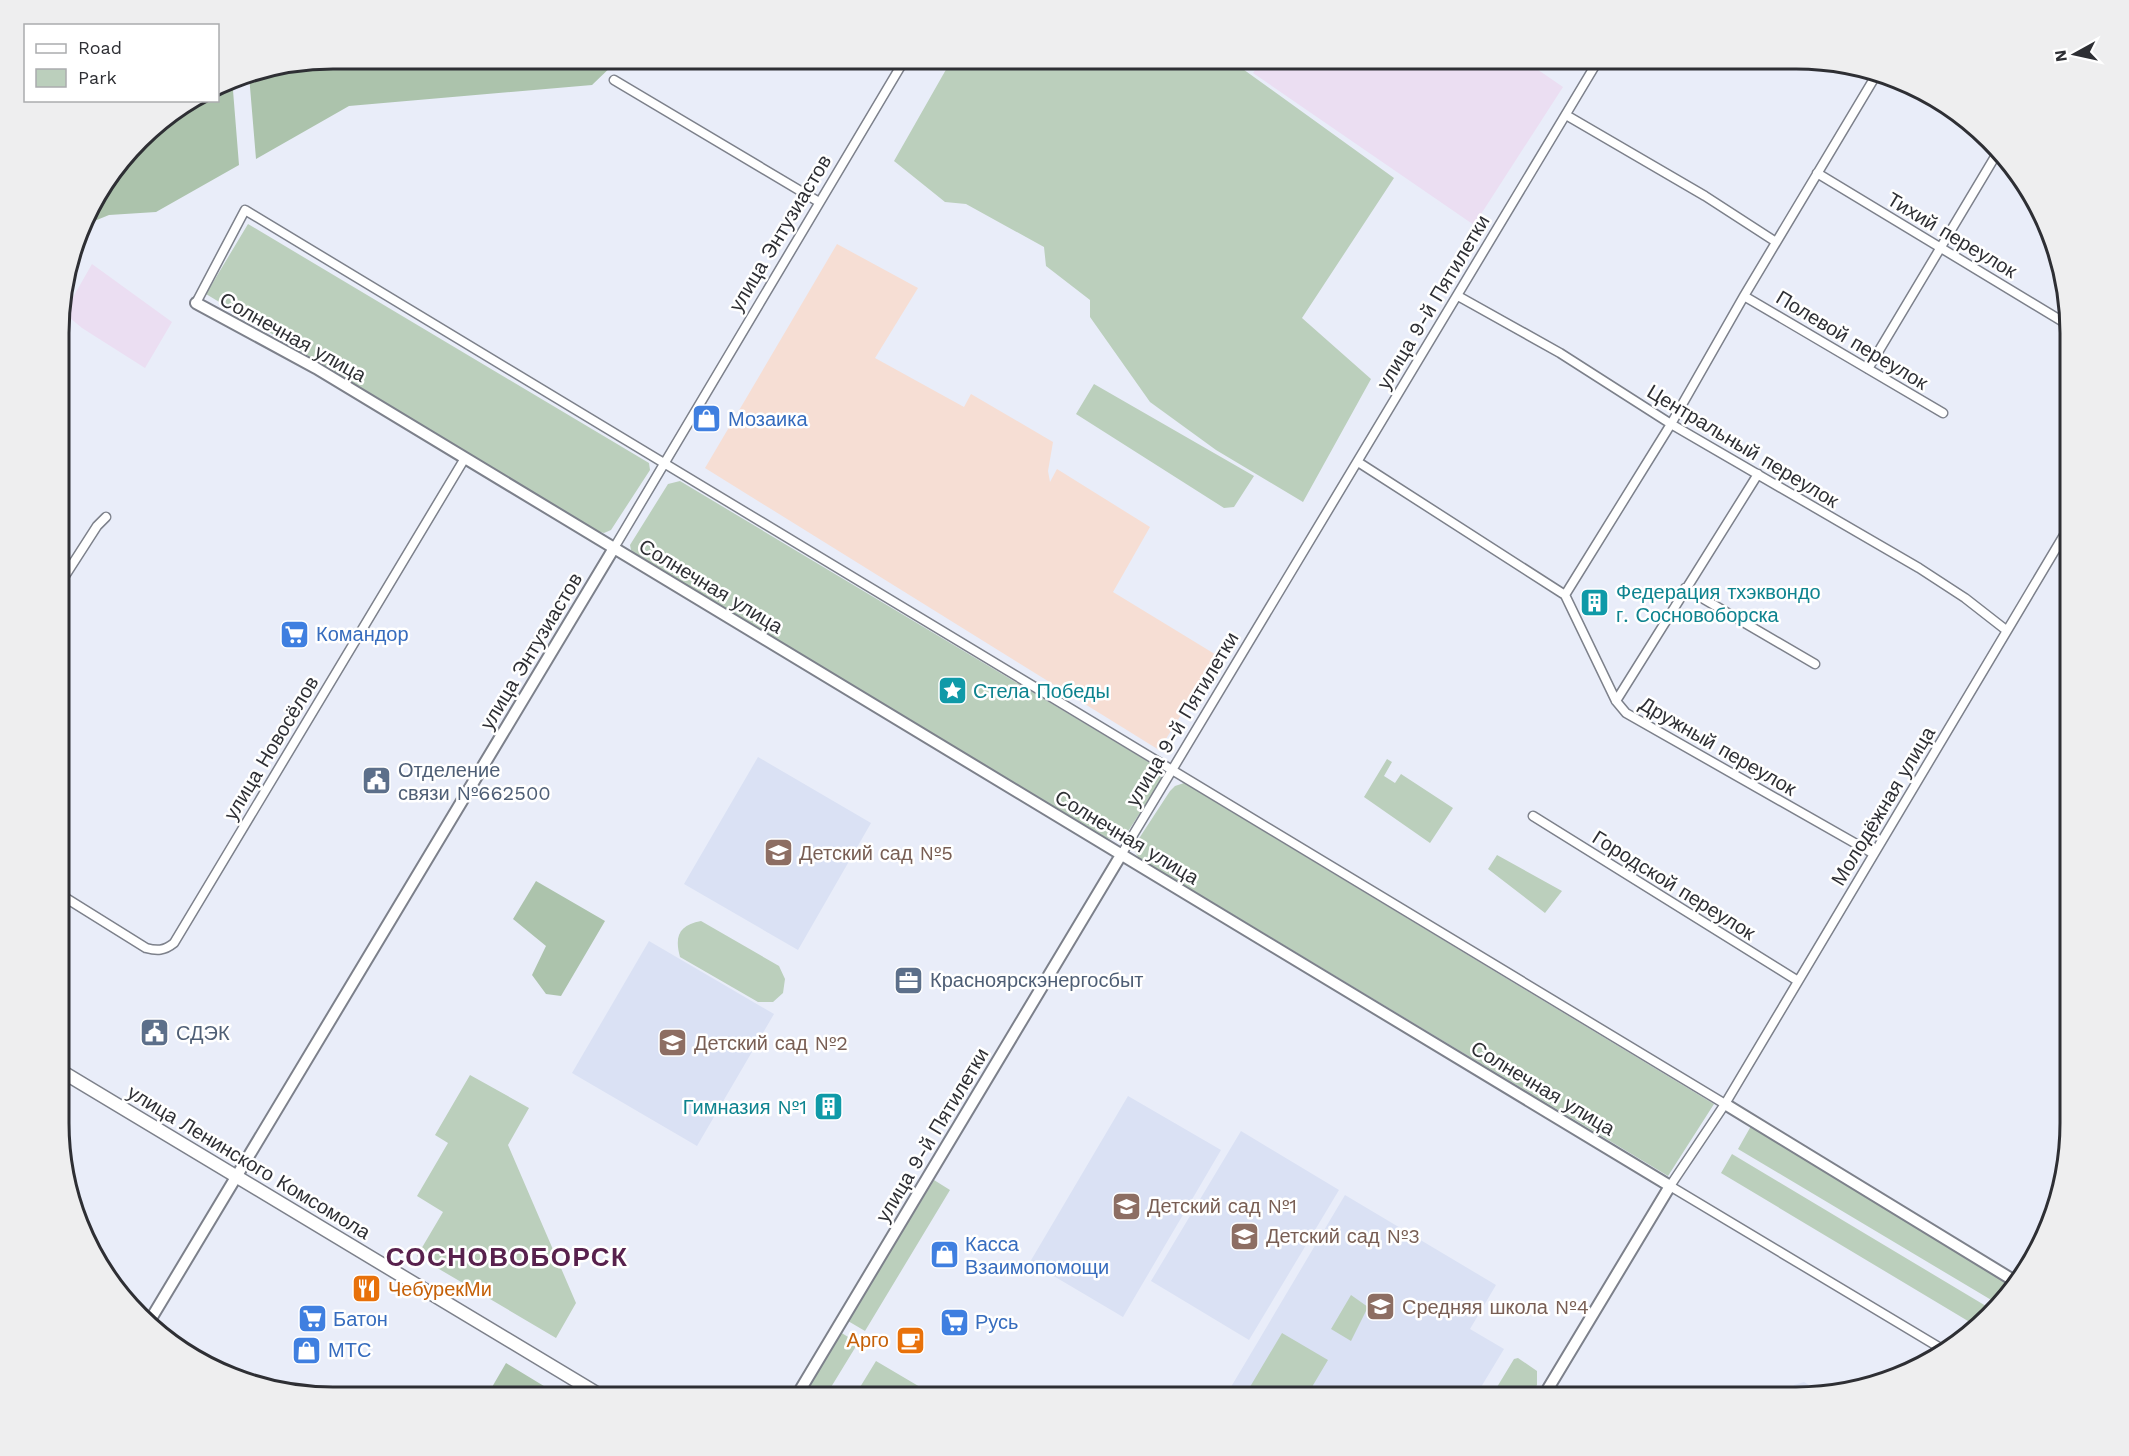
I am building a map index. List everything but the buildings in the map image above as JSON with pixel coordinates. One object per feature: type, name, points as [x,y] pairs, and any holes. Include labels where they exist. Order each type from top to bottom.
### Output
[{"type":"main road","name":"улица Ленинского Комсомола","points":[[69,1076],[586,1387]]},
{"type":"street","name":"улица Энтузиастов","points":[[153,1316],[899,69]]},
{"type":"street","name":"улица 9-й Пятилетки","points":[[802,1387],[1593,69]]},
{"type":"street","points":[[614,80],[819,202]]},
{"type":"street","points":[[1358,462],[1565,595],[1671,424],[1744,296],[1873,80]]},
{"type":"street","points":[[1566,115],[1705,196],[1776,242]]},
{"type":"street","points":[[1868,369],[1994,158]]},
{"type":"street","name":"Тихий переулок","points":[[1817,173],[2059,319]]},
{"type":"street","name":"Солнечная улица","points":[[1725,1104],[245,210],[196,303],[316,368],[1937,1346]]},
{"type":"street","name":"Центральный переулок","points":[[1458,296],[1560,353],[1671,424],[1919,568],[1965,598],[2006,630]]},
{"type":"street","name":"Полевой переулок","points":[[1744,296],[1943,413]]},
{"type":"street","name":"улица Новосёлов","points":[[69,900],[146,948],[156,951],[174,944],[465,458]]},
{"type":"street","points":[[1616,701],[1758,474]]},
{"type":"street","points":[[69,569],[97,525],[106,517]]},
{"type":"street","name":"Молодёжная улица","points":[[1670,1186],[1725,1104],[2060,541]]},
{"type":"street","points":[[1685,588],[1815,664]]},
{"type":"street","name":"Дружный переулок","points":[[1565,595],[1616,701],[1626,713],[1874,854]]},
{"type":"street","name":"Городской переулок","points":[[1533,816],[1798,981]]},
{"type":"street","points":[[1725,1104],[2011,1278]]},
{"type":"street","points":[[1549,1387],[1670,1186]]},
{"type":"shaded area","points":[[1256,69],[1537,69],[1563,87],[1474,225],[1253,73]]},
{"type":"shaded area","points":[[837,244],[918,288],[875,358],[964,407],[971,394],[1053,442],[1048,471],[1050,482],[1057,469],[1150,527],[1113,592],[1218,656],[1159,750],[705,468]]},
{"type":"shaded area","points":[[92,264],[172,322],[145,368],[70,318],[71,301]]},
{"type":"shaded area","name":"Детский сад №5","points":[[758,757],[871,823],[798,950],[684,884]]},
{"type":"shaded area","name":"Детский сад №2","points":[[649,941],[774,1014],[697,1146],[572,1073]]},
{"type":"shaded area","name":"Детский сад №1","points":[[1128,1096],[1221,1150],[1123,1317],[1030,1262]]},
{"type":"shaded area","name":"Детский сад №3","points":[[1241,1131],[1339,1190],[1249,1340],[1151,1281]]},
{"type":"shaded area","name":"Средняя школа №4","points":[[1345,1195],[1496,1285],[1470,1329],[1504,1349],[1481,1387],[1231,1387]]},
{"type":"shaded area","points":[[1804,1382],[1811,1386],[1793,1387]]},
{"type":"green space","points":[[333,69],[609,69],[592,85],[349,106],[256,159],[250,82],[264,78],[298,71]]},
{"type":"green space","points":[[946,69],[1243,69],[1394,178],[1302,318],[1371,379],[1303,502],[1216,450],[1150,402],[1090,317],[1090,300],[1046,266],[1044,247],[966,204],[945,202],[894,161]]},
{"type":"green space","points":[[233,89],[239,165],[156,212],[109,215],[94,221],[113,186],[146,146],[186,113],[205,102],[219,102],[219,95]]},
{"type":"green space","points":[[248,224],[649,463],[650,470],[611,530],[604,533],[597,531],[206,294]]},
{"type":"green space","points":[[1094,384],[1254,476],[1234,507],[1224,508],[1076,414]]},
{"type":"green space","points":[[680,481],[1159,768],[1162,779],[1125,836],[1116,840],[1107,838],[635,556],[630,545],[668,484]]},
{"type":"green space","points":[[1387,759],[1392,762],[1384,776],[1395,783],[1401,774],[1453,808],[1430,843],[1364,797]]},
{"type":"green space","points":[[1184,783],[1714,1104],[1668,1176],[1139,858],[1135,852],[1136,843],[1170,791],[1175,786]]},
{"type":"green space","points":[[1497,855],[1562,891],[1545,913],[1488,869]]},
{"type":"green space","points":[[536,881],[605,921],[561,996],[546,994],[532,975],[546,946],[513,919]]},
{"type":"green space","points":[[701,921],[779,966],[785,979],[783,993],[773,1002],[758,1002],[680,957],[678,937],[680,932],[688,925]]},
{"type":"green space","points":[[470,1075],[529,1108],[508,1145],[576,1303],[556,1338],[417,1256],[443,1212],[417,1196],[448,1143],[435,1135]]},
{"type":"green space","points":[[1751,1126],[2008,1282],[1992,1300],[1738,1149]]},
{"type":"green space","points":[[1732,1154],[1986,1306],[1970,1322],[1721,1173]]},
{"type":"green space","points":[[934,1180],[950,1190],[865,1331],[848,1321]]},
{"type":"green space","points":[[1351,1295],[1368,1307],[1351,1341],[1331,1329]]},
{"type":"green space","points":[[840,1332],[858,1343],[831,1387],[807,1387]]},
{"type":"green space","points":[[1282,1333],[1328,1360],[1312,1387],[1250,1387]]},
{"type":"green space","points":[[1518,1358],[1537,1371],[1536,1387],[1497,1387],[1514,1359]]},
{"type":"green space","points":[[876,1361],[920,1387],[860,1387]]},
{"type":"green space","points":[[506,1363],[546,1387],[492,1387]]},
{"type":"place","name":"Мозаика","points":[[707,419]]},
{"type":"place","name":"Федерация тхэквондо г. Сосновоборска","points":[[1595,603]]},
{"type":"place","name":"Командор","points":[[295,634]]},
{"type":"place","name":"Стела Победы","points":[[952,691]]},
{"type":"place","name":"Отделение связи №662500","points":[[377,781]]},
{"type":"place","name":"Детский сад №5","points":[[778,853]]},
{"type":"place","name":"Красноярскэнергосбыт","points":[[909,980]]},
{"type":"place","name":"СДЭК","points":[[155,1033]]},
{"type":"place","name":"Детский сад №2","points":[[673,1043]]},
{"type":"place","name":"Гимназия №1","points":[[828,1107]]},
{"type":"place","name":"Детский сад №1","points":[[1126,1206]]},
{"type":"place","name":"Детский сад №3","points":[[1245,1236]]},
{"type":"place","name":"Касса Взаимопомощи","points":[[944,1255]]},
{"type":"place","name":"ЧебурекМи","points":[[367,1289]]},
{"type":"place","name":"Средняя школа №4","points":[[1381,1307]]},
{"type":"place","name":"Батон","points":[[312,1319]]},
{"type":"place","name":"Русь","points":[[954,1322]]},
{"type":"place","name":"Арго","points":[[910,1340]]},
{"type":"place","name":"МТС","points":[[307,1350]]},
{"type":"district","name":"СОСНОВОБОРСК","points":[[507,1257]]}]
